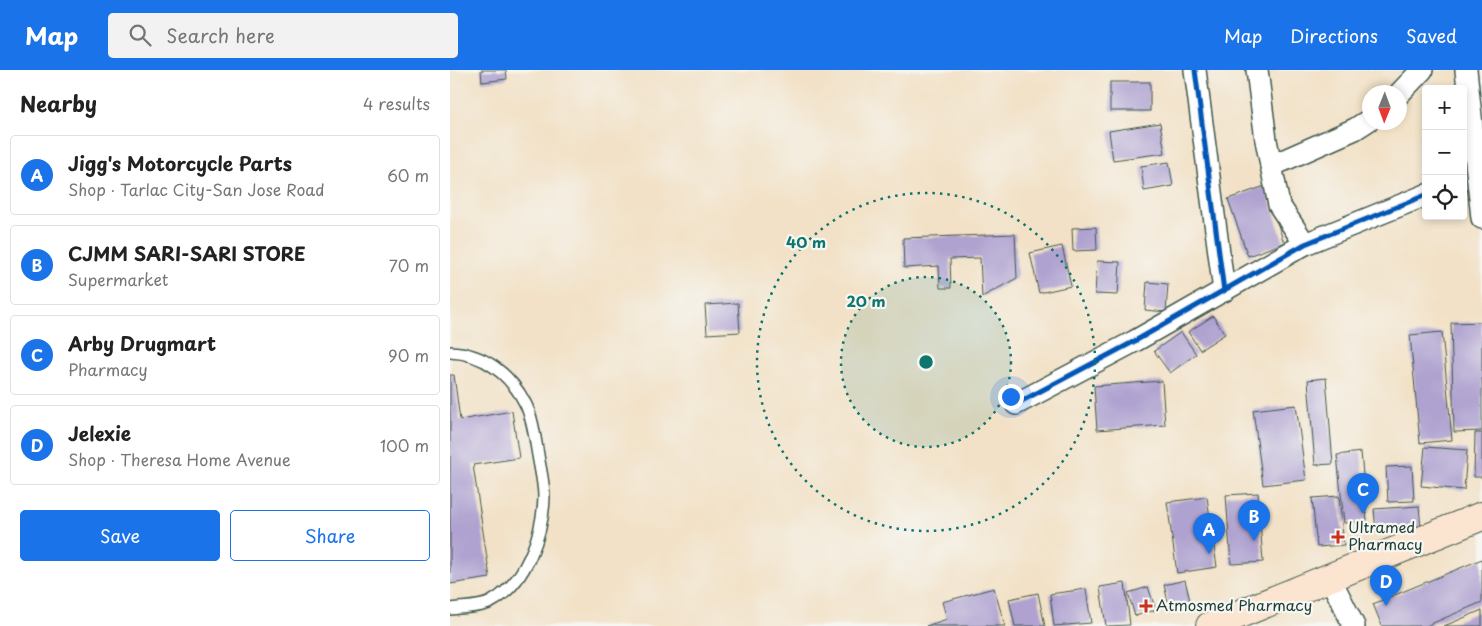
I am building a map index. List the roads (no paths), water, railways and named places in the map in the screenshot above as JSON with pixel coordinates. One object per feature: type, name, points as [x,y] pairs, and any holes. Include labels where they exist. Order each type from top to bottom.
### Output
[{"type":"main road","points":[[1210,626],[1482,516]]},
{"type":"street","points":[[1195,70],[1224,291]]},
{"type":"street","points":[[1257,70],[1271,166],[1279,205],[1305,244]]},
{"type":"street","points":[[1407,86],[1422,70]]},
{"type":"street","points":[[1466,70],[1478,138],[1470,177],[1482,218]]},
{"type":"street","points":[[1271,166],[1362,125]]},
{"type":"street","points":[[1016,404],[1224,291],[1305,244],[1422,197]]},
{"type":"street","points":[[1330,578],[1354,626]]},
{"type":"lane","points":[[450,352],[474,356],[493,364],[526,404],[534,434],[544,494],[540,526],[526,566],[515,583],[490,603],[450,609]]},
{"type":"place","name":"Arby Drugmart","points":[[1363,514]]},
{"type":"place","name":"Ultramed Pharmacy","points":[[1338,537]]},
{"type":"place","name":"CJMM SARI-SARI STORE","points":[[1254,541]]},
{"type":"place","name":"Jigg's Motorcycle Parts","points":[[1209,554]]},
{"type":"place","name":"Atmosmed Pharmacy","points":[[1146,606]]},
{"type":"place","name":"Jelexie","points":[[1386,606]]}]
